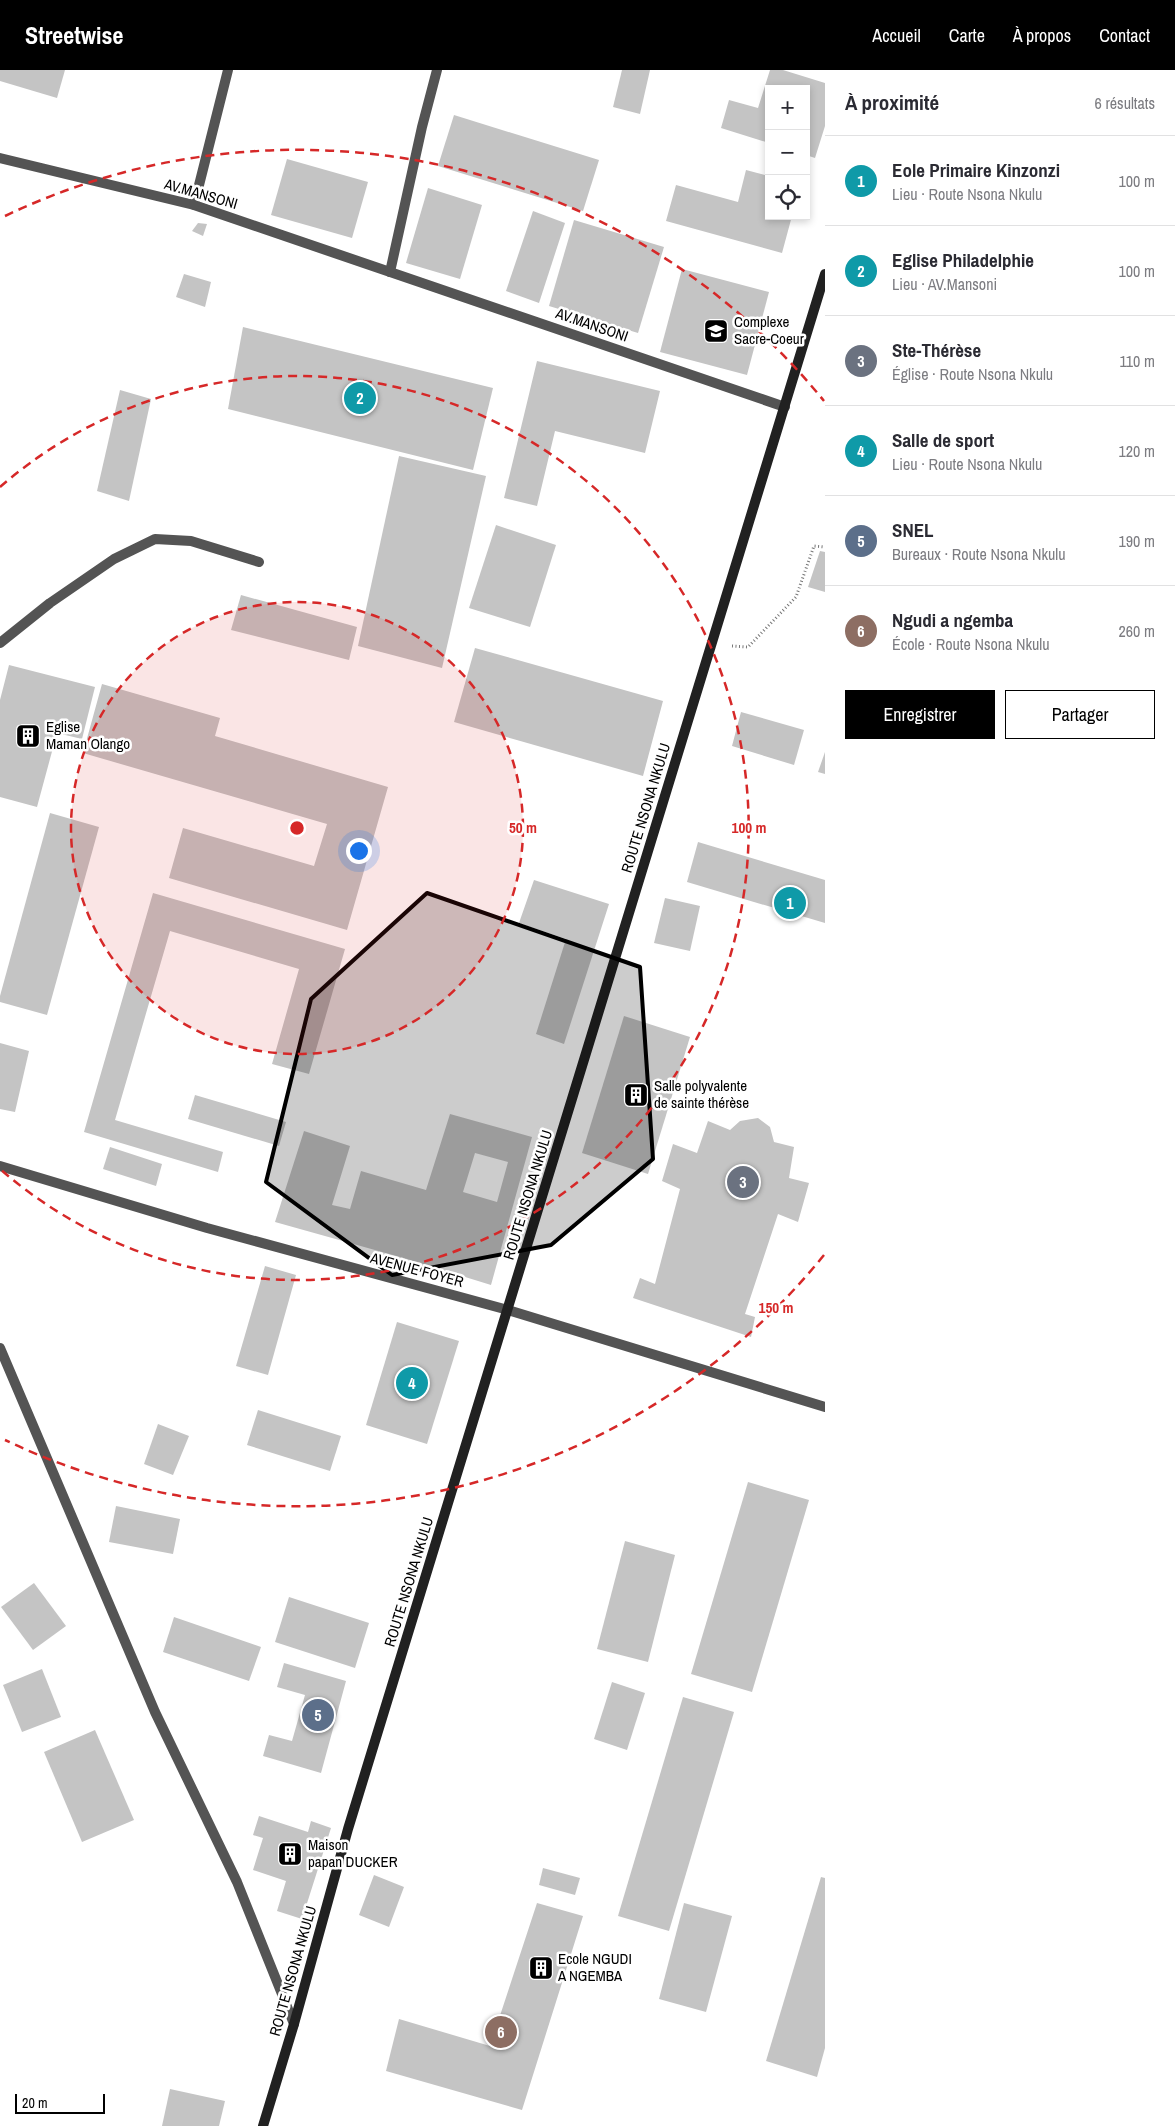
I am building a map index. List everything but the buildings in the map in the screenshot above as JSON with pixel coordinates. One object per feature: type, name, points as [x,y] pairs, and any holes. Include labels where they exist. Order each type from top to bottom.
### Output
[{"type":"street","points":[[194,205],[228,70]]},
{"type":"street","points":[[390,272],[422,127],[437,70]]},
{"type":"street","name":"AV.MANSONI","points":[[0,158],[194,205],[785,407]]},
{"type":"street","name":"ROUTE NSONA NKULU","points":[[263,2126],[294,2024],[348,1829],[825,274]]},
{"type":"street","points":[[0,643],[50,604],[114,559],[155,539],[191,541],[259,562]]},
{"type":"street","name":"AVENUE FOYER","points":[[0,1166],[207,1228],[508,1310],[825,1407]]},
{"type":"street","points":[[0,1348],[155,1712],[237,1882],[294,2024]]},
{"type":"path","points":[[712,646],[748,647],[796,597],[814,546],[825,547]]},
{"type":"highlighted area","points":[[427,893],[640,967],[653,1159],[551,1245],[392,1275],[266,1182],[311,999]]},
{"type":"place","name":"Complexe Sacre-Coeur","points":[[716,331]]},
{"type":"place","name":"Eglise Philadelphie","points":[[360,398]]},
{"type":"place","name":"Eglise Maman Olango","points":[[28,736]]},
{"type":"place","name":"Eole Primaire Kinzonzi","points":[[790,903]]},
{"type":"place","name":"Salle polyvalente de sainte thérèse","points":[[636,1095]]},
{"type":"place","name":"Ste-Thérèse","points":[[743,1182]]},
{"type":"place","name":"Salle de sport","points":[[412,1383]]},
{"type":"place","name":"SNEL","points":[[318,1715]]},
{"type":"place","name":"Maison papan DUCKER","points":[[290,1854]]},
{"type":"place","name":"Ecole NGUDI A NGEMBA","points":[[541,1968]]},
{"type":"place","name":"Ngudi a ngemba","points":[[501,2032]]}]
